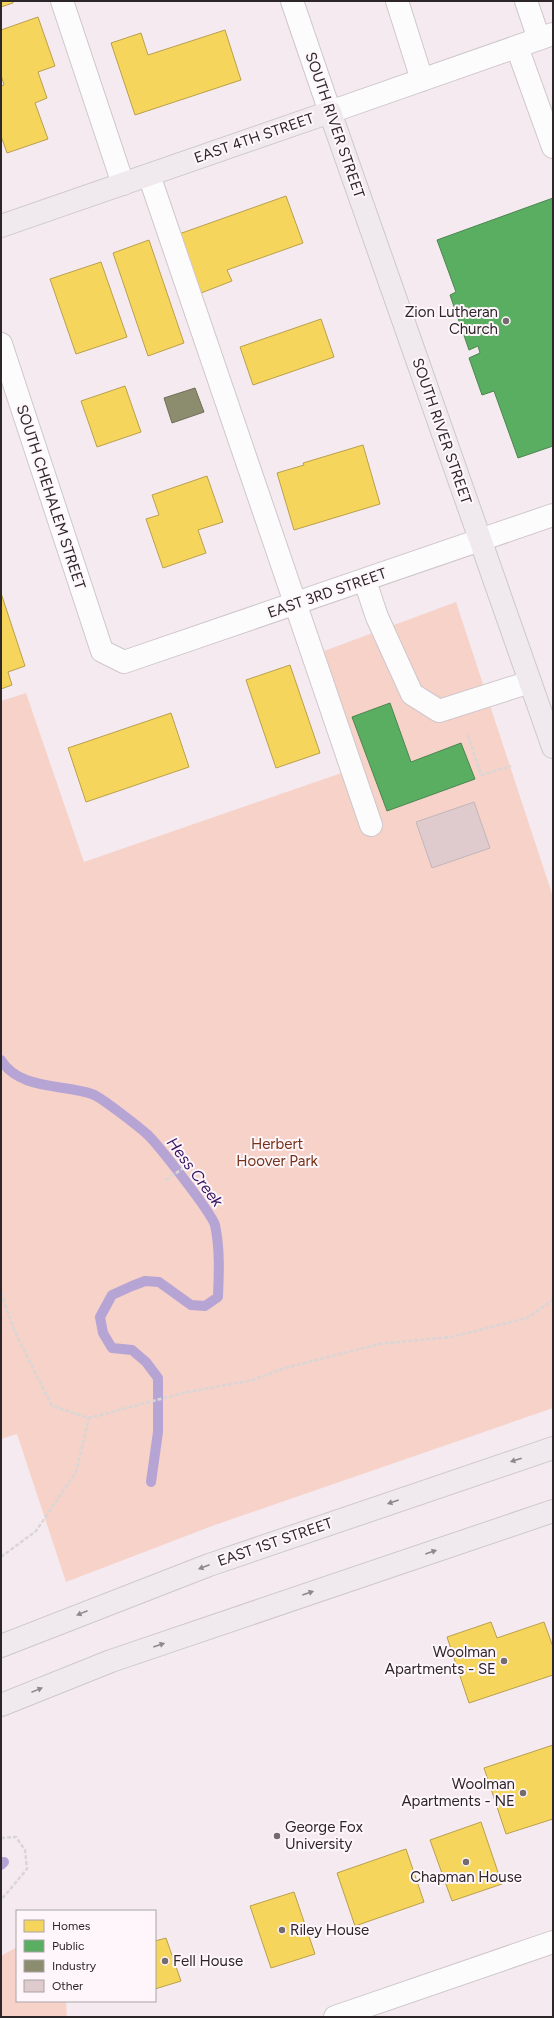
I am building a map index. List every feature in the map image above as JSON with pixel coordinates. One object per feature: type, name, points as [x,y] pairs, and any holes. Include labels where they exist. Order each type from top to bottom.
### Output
[{"type":"main road","name":"EAST 4TH STREET","points":[[1,226],[330,112]]},
{"type":"main road","name":"SOUTH RIVER STREET","points":[[330,112],[553,747]]},
{"type":"main road","name":"EAST 1ST STREET","points":[[1,1646],[209,1565],[553,1448]]},
{"type":"main road","points":[[1,1705],[111,1661],[553,1511]]},
{"type":"street","points":[[62,1],[123,184]]},
{"type":"street","name":"SOUTH RIVER STREET","points":[[292,1],[330,112]]},
{"type":"street","points":[[397,1],[422,80]]},
{"type":"street","points":[[526,1],[546,37]]},
{"type":"street","name":"EAST 4TH STREET","points":[[330,112],[546,37]]},
{"type":"street","points":[[517,47],[553,147]]},
{"type":"street","points":[[149,175],[294,604],[371,826]]},
{"type":"street","name":"SOUTH CHEHALEM STREET","points":[[1,344],[102,651]]},
{"type":"street","name":"EAST 3RD STREET","points":[[102,651],[124,662],[553,515]]},
{"type":"street","points":[[365,580],[377,617],[412,694],[439,711],[530,682]]},
{"type":"street","points":[[335,2017],[553,1942]]},
{"type":"path","points":[[468,734],[481,775],[511,766]]},
{"type":"path","points":[[166,1180],[192,1162]]},
{"type":"path","points":[[1,1293],[15,1332],[52,1406],[89,1418],[183,1393],[253,1380],[285,1368],[379,1344],[451,1337],[526,1318],[553,1300]]},
{"type":"path","points":[[1,1557],[36,1531],[76,1472],[89,1418]]},
{"type":"path","points":[[1,1838],[16,1837],[25,1850],[27,1869],[1,1900]]},
{"type":"green space","name":"Herbert Hoover Park","points":[[456,602],[553,897],[553,1408],[212,1526],[66,1582],[17,1434],[1,1439],[1,701],[26,693],[84,862],[356,768],[316,654]]},
{"type":"green space","points":[[16,1948],[16,2002],[66,2002],[67,2017],[1,2017],[1,1956]]},
{"type":"building: Homes","points":[[1,1],[13,1],[13,3],[1,7]]},
{"type":"building: Homes","points":[[38,17],[55,66],[38,72],[47,98],[35,103],[48,139],[7,153],[1,136],[1,86],[4,85],[1,75],[1,30]]},
{"type":"building: Homes","points":[[225,30],[241,80],[135,115],[111,43],[141,33],[148,55]]},
{"type":"building: Homes","points":[[286,196],[303,243],[227,270],[232,281],[201,293],[179,234]]},
{"type":"building: Homes","points":[[149,240],[184,343],[148,356],[113,253]]},
{"type":"building: Homes","points":[[101,262],[127,337],[76,354],[50,279]]},
{"type":"building: Homes","points":[[321,319],[334,357],[253,385],[240,347]]},
{"type":"building: Homes","points":[[125,386],[141,432],[97,447],[81,401]]},
{"type":"building: Homes","points":[[363,445],[380,504],[294,530],[277,473],[304,465],[303,463]]},
{"type":"building: Homes","points":[[207,476],[223,522],[198,530],[206,553],[163,568],[146,519],[159,515],[152,495]]},
{"type":"building: Homes","points":[[1,593],[25,666],[8,672],[12,685],[1,689]]},
{"type":"building: Homes","points":[[290,665],[320,753],[276,768],[246,680]]},
{"type":"building: Homes","points":[[171,713],[189,767],[86,802],[68,748]]},
{"type":"building: Homes","name":"Woolman Apartments - SE","points":[[491,1622],[497,1638],[544,1622],[553,1647],[553,1675],[469,1703],[447,1637]]},
{"type":"building: Homes","name":"Woolman Apartments - NE","points":[[553,1745],[553,1819],[506,1834],[484,1768]]},
{"type":"building: Homes","name":"Chapman House","points":[[481,1822],[502,1884],[452,1901],[430,1840]]},
{"type":"building: Homes","points":[[406,1849],[424,1902],[355,1926],[337,1873]]},
{"type":"building: Homes","name":"Riley House","points":[[294,1892],[315,1954],[271,1968],[250,1906]]},
{"type":"building: Homes","name":"Fell House","points":[[166,1938],[181,1981],[156,1989],[156,1941]]},
{"type":"building: Public","name":"Zion Lutheran Church","points":[[553,198],[553,446],[518,458],[494,391],[482,395],[469,358],[480,353],[478,346],[469,350],[450,295],[456,292],[437,240]]},
{"type":"building: Public","points":[[390,703],[411,762],[461,743],[475,779],[387,811],[352,717]]},
{"type":"building: Industry","points":[[195,388],[204,412],[172,423],[164,398]]},
{"type":"building: Other","points":[[474,802],[490,848],[432,868],[416,822]]},
{"type":"waterway","name":"Hess Creek","points":[[1,1060],[9,1070],[19,1077],[42,1084],[92,1094],[129,1119],[148,1135],[163,1152],[195,1194],[215,1225],[219,1270],[218,1297],[205,1306],[191,1305],[159,1282],[145,1281],[112,1295],[100,1317],[103,1333],[112,1348],[132,1350],[146,1362],[158,1378],[158,1432],[151,1482]]},
{"type":"waterway","name":"Hess Creek","points":[[1,1865],[4,1862]]},
{"type":"place","name":"Zion Lutheran Church","points":[[506,321]]},
{"type":"place","name":"Woolman Apartments - SE","points":[[504,1661]]},
{"type":"place","name":"Woolman Apartments - NE","points":[[523,1793]]},
{"type":"place","name":"George Fox University","points":[[277,1836]]},
{"type":"place","name":"Chapman House","points":[[466,1862]]},
{"type":"place","name":"Riley House","points":[[282,1930]]},
{"type":"place","name":"Fell House","points":[[165,1961]]}]
